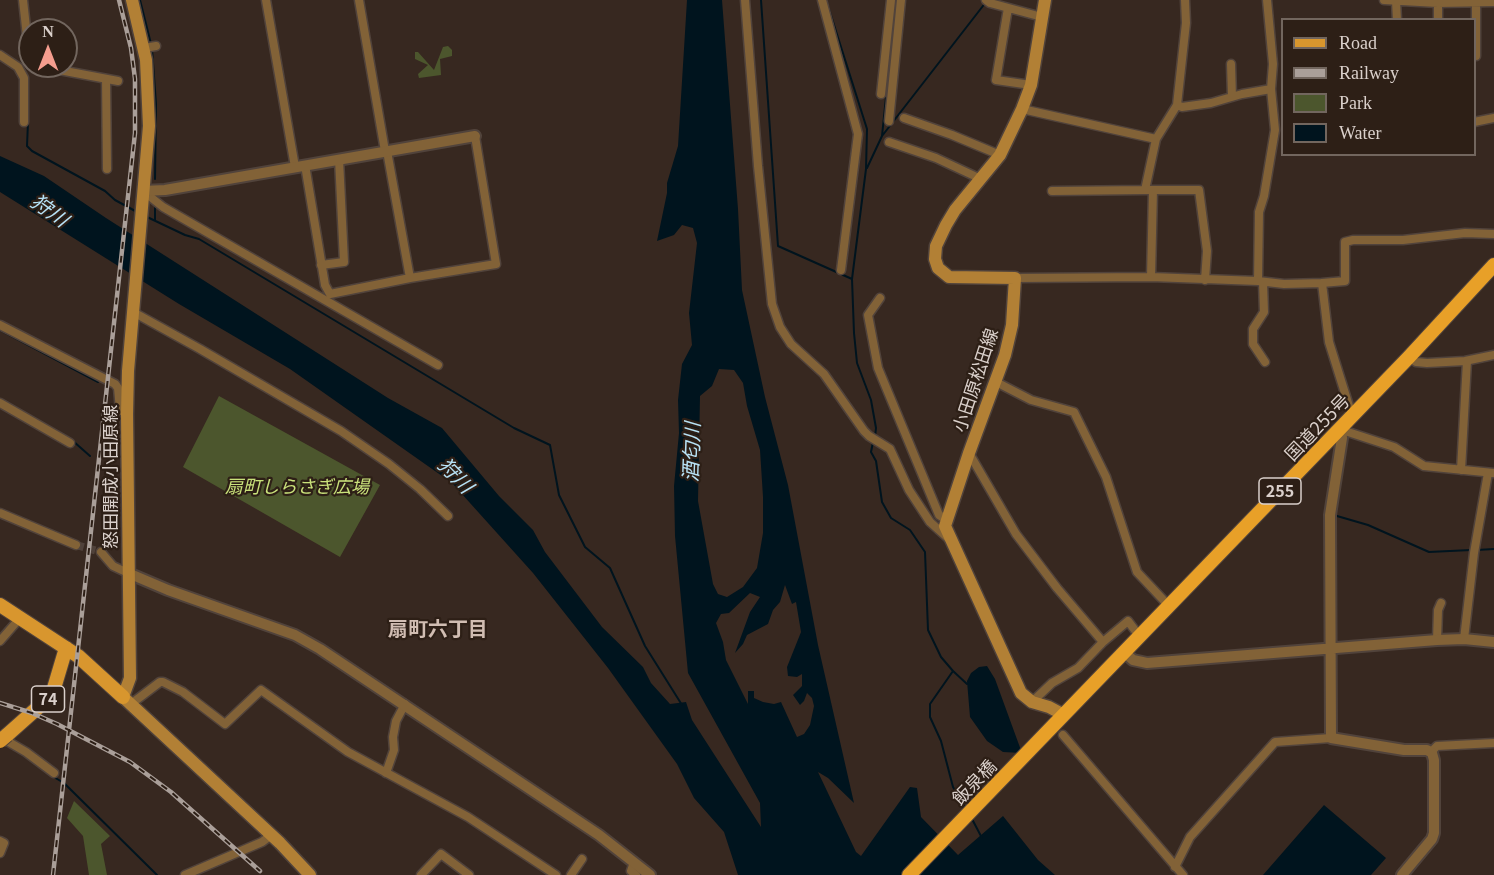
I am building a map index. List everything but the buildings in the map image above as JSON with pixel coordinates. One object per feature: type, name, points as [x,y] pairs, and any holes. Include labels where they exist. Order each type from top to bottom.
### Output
[{"type":"highway","name":"国道255号","points":[[1064,715],[1409,357],[1494,265]]},
{"type":"highway","name":"飯泉橋","points":[[909,875],[1064,715]]},
{"type":"main road","name":"怒田開成小田原線","points":[[127,701],[130,678],[127,414],[149,117],[150,47],[132,0]]},
{"type":"main road","points":[[1015,278],[949,277],[938,268],[935,259],[936,246],[955,210],[1000,155],[1022,109],[1031,84],[1045,0]]},
{"type":"main road","name":"小田原松田線","points":[[947,520],[996,382],[1012,325],[1015,278]]},
{"type":"main road","points":[[947,520],[945,526],[1021,693],[1032,702],[1064,715]]},
{"type":"main road","points":[[0,605],[89,665],[310,875]]},
{"type":"main road","name":"74","points":[[2,737],[52,695],[66,648]]},
{"type":"street","points":[[23,0],[25,18]]},
{"type":"street","points":[[266,0],[321,265],[325,295]]},
{"type":"street","points":[[359,0],[410,278]]},
{"type":"street","points":[[745,0],[772,304],[780,327],[791,344],[824,374],[873,438],[890,449],[909,490],[930,522],[953,543]]},
{"type":"street","points":[[822,0],[858,134],[842,270]]},
{"type":"street","points":[[889,121],[891,0]]},
{"type":"street","points":[[881,94],[888,73],[901,0]]},
{"type":"street","points":[[1151,277],[1149,190],[1156,139],[1177,105],[1186,23],[1185,0]]},
{"type":"street","points":[[1265,362],[1253,344],[1253,329],[1264,312],[1259,212],[1264,196],[1275,130],[1268,0]]},
{"type":"street","points":[[1384,0],[1438,3],[1494,2]]},
{"type":"street","points":[[1396,1],[1397,18]]},
{"type":"street","points":[[988,2],[1042,17]]},
{"type":"street","points":[[1476,2],[1476,56]]},
{"type":"street","points":[[1438,3],[1438,18]]},
{"type":"street","points":[[1008,8],[996,80],[1031,84]]},
{"type":"street","points":[[0,55],[18,66],[24,78],[24,122]]},
{"type":"street","points":[[1231,64],[1232,97]]},
{"type":"street","points":[[78,74],[118,81]]},
{"type":"street","points":[[106,79],[107,169]]},
{"type":"street","points":[[1177,105],[1182,107],[1211,103],[1271,89]]},
{"type":"street","points":[[1022,109],[1156,139]]},
{"type":"street","points":[[904,118],[1000,155]]},
{"type":"street","points":[[1476,122],[1494,118]]},
{"type":"street","points":[[143,191],[165,190],[475,136],[496,264],[325,295]]},
{"type":"street","points":[[889,142],[936,158],[981,179]]},
{"type":"street","points":[[321,265],[344,262],[339,159]]},
{"type":"street","points":[[1052,191],[1198,190],[1207,251],[1205,280]]},
{"type":"street","points":[[143,191],[163,207],[325,295],[438,365]]},
{"type":"street","points":[[1015,278],[1151,277],[1261,282],[1345,281],[1345,242],[1494,234]]},
{"type":"street","points":[[1322,283],[1329,342],[1349,406],[1354,414]]},
{"type":"street","points":[[880,298],[868,315],[878,368],[939,515],[947,520]]},
{"type":"street","points":[[133,309],[341,431],[389,464],[448,516]]},
{"type":"street","points":[[0,325],[115,384],[118,388],[120,410],[127,414]]},
{"type":"street","points":[[1409,357],[1416,362],[1427,363],[1467,361],[1494,355]]},
{"type":"street","points":[[1461,470],[1467,361]]},
{"type":"street","points":[[996,382],[1031,400],[1074,412],[1106,477],[1137,572],[1169,606]]},
{"type":"street","points":[[1,404],[70,443]]},
{"type":"street","points":[[1341,428],[1394,447],[1424,466],[1491,473],[1474,553],[1464,639]]},
{"type":"street","points":[[1331,738],[1330,515],[1342,438],[1341,428]]},
{"type":"street","points":[[969,453],[1016,534],[1056,588],[1103,642]]},
{"type":"street","points":[[0,513],[76,544]]},
{"type":"street","points":[[102,552],[113,566],[128,573],[168,590],[296,635],[320,649],[599,835],[650,875]]},
{"type":"street","points":[[1437,640],[1438,610],[1441,603]]},
{"type":"street","points":[[0,641],[20,618]]},
{"type":"street","points":[[1032,702],[1052,683],[1078,668],[1103,642],[1128,621],[1140,637]]},
{"type":"street","points":[[1124,652],[1133,660],[1146,663],[1437,640],[1464,639],[1494,642]]},
{"type":"street","points":[[127,701],[163,682],[183,692],[225,724],[261,690],[348,752],[468,817],[556,875]]},
{"type":"street","points":[[386,773],[394,750],[393,737],[396,721],[405,704]]},
{"type":"street","points":[[1063,735],[1183,875]]},
{"type":"street","points":[[2,737],[54,774]]},
{"type":"street","points":[[1175,867],[1190,837],[1275,742],[1331,738],[1431,752],[1437,746],[1494,743]]},
{"type":"street","points":[[1402,875],[1434,833],[1434,760],[1431,752]]},
{"type":"street","points":[[184,875],[262,842],[270,836]]},
{"type":"street","points":[[0,841],[4,843],[0,853]]},
{"type":"street","points":[[421,875],[441,854],[466,874]]},
{"type":"street","points":[[571,875],[582,859]]},
{"type":"street","points":[[634,862],[632,871],[636,875]]},
{"type":"green space","points":[[448,46],[452,50],[452,56],[440,59],[441,75],[419,78],[418,74],[428,65],[415,59],[415,52],[418,52],[434,70],[443,47]]},
{"type":"green space","name":"扇町しらさぎ広場","points":[[219,396],[380,485],[340,557],[183,467]]},
{"type":"green space","points":[[74,801],[110,836],[101,844],[107,875],[89,875],[83,836],[67,818]]},
{"type":"water","points":[[687,0],[722,0],[742,290],[765,397],[788,485],[818,645],[854,803],[828,778],[818,772],[856,852],[861,856],[910,787],[917,788],[921,817],[958,855],[1003,816],[1038,860],[1055,875],[738,875],[724,832],[694,798],[677,764],[608,668],[533,573],[452,483],[290,369],[179,304],[0,192],[0,156],[44,176],[388,398],[442,428],[499,496],[533,530],[545,552],[602,627],[643,667],[651,683],[670,704],[686,702],[692,720],[761,827],[760,803],[688,673],[675,536],[674,486],[682,364],[692,345],[689,313],[697,243],[693,228],[682,225],[674,235],[657,241],[667,183],[678,146]],"holes":[[[719,369],[734,370],[743,383],[760,450],[763,497],[763,533],[757,568],[743,587],[727,597],[718,594],[713,584],[698,501],[700,396],[712,386]],[[785,585],[792,604],[796,602],[801,632],[787,667],[788,676],[797,677],[802,674],[802,686],[793,695],[800,705],[807,693],[812,698],[814,706],[810,725],[804,734],[797,737],[781,702],[774,704],[763,702],[754,698],[754,691],[748,691],[748,704],[726,660],[723,642],[716,623],[721,614],[729,613],[750,593],[760,597],[750,612],[735,653],[747,635],[768,624],[773,610],[780,602]]]},
{"type":"water","points":[[987,666],[995,679],[1022,753],[1003,752],[987,741],[970,717],[967,681],[971,673],[979,667]]},
{"type":"water","points":[[1324,805],[1386,858],[1371,875],[1263,875]]},
{"type":"waterway","points":[[140,0],[151,44]]},
{"type":"waterway","points":[[761,0],[778,246],[852,279]]},
{"type":"waterway","points":[[882,136],[896,0]]},
{"type":"waterway","points":[[867,168],[882,136],[986,2]]},
{"type":"waterway","points":[[828,6],[867,129],[866,169],[852,279],[857,363],[871,400],[876,428],[875,437]]},
{"type":"waterway","points":[[152,49],[156,104],[155,179]]},
{"type":"waterway","points":[[28,122],[27,146],[32,151],[105,191],[115,200],[137,212]]},
{"type":"waterway","points":[[155,208],[155,220]]},
{"type":"waterway","points":[[145,216],[185,235],[199,239],[514,428],[550,445],[559,495],[585,547],[610,568],[645,646],[682,705]]},
{"type":"waterway","points":[[0,330],[98,382]]},
{"type":"waterway","points":[[73,441],[90,456]]},
{"type":"waterway","points":[[873,442],[871,452],[876,461],[882,502],[891,518],[910,530],[925,552],[928,630],[941,657],[953,671],[930,704],[930,717],[941,741],[953,787],[966,809]]},
{"type":"waterway","points":[[1337,516],[1368,525],[1429,552],[1471,550]]},
{"type":"waterway","points":[[1477,550],[1494,549]]},
{"type":"waterway","points":[[953,671],[967,684]]},
{"type":"waterway","points":[[52,776],[64,783],[157,875]]},
{"type":"waterway","points":[[972,819],[982,838]]},
{"type":"tunnel","points":[[76,545],[101,552]]},
{"type":"railway","points":[[53,875],[135,133],[135,79],[131,48],[119,0]]},
{"type":"railway","points":[[0,703],[57,724],[130,762],[171,792],[260,871]]},
{"type":"district","name":"扇町六丁目","points":[[438,628]]},
{"type":"water label","name":"狩川","points":[[50,210]]},
{"type":"water label","name":"酒匂川","points":[[691,452]]},
{"type":"water label","name":"狩川","points":[[456,475]]}]
